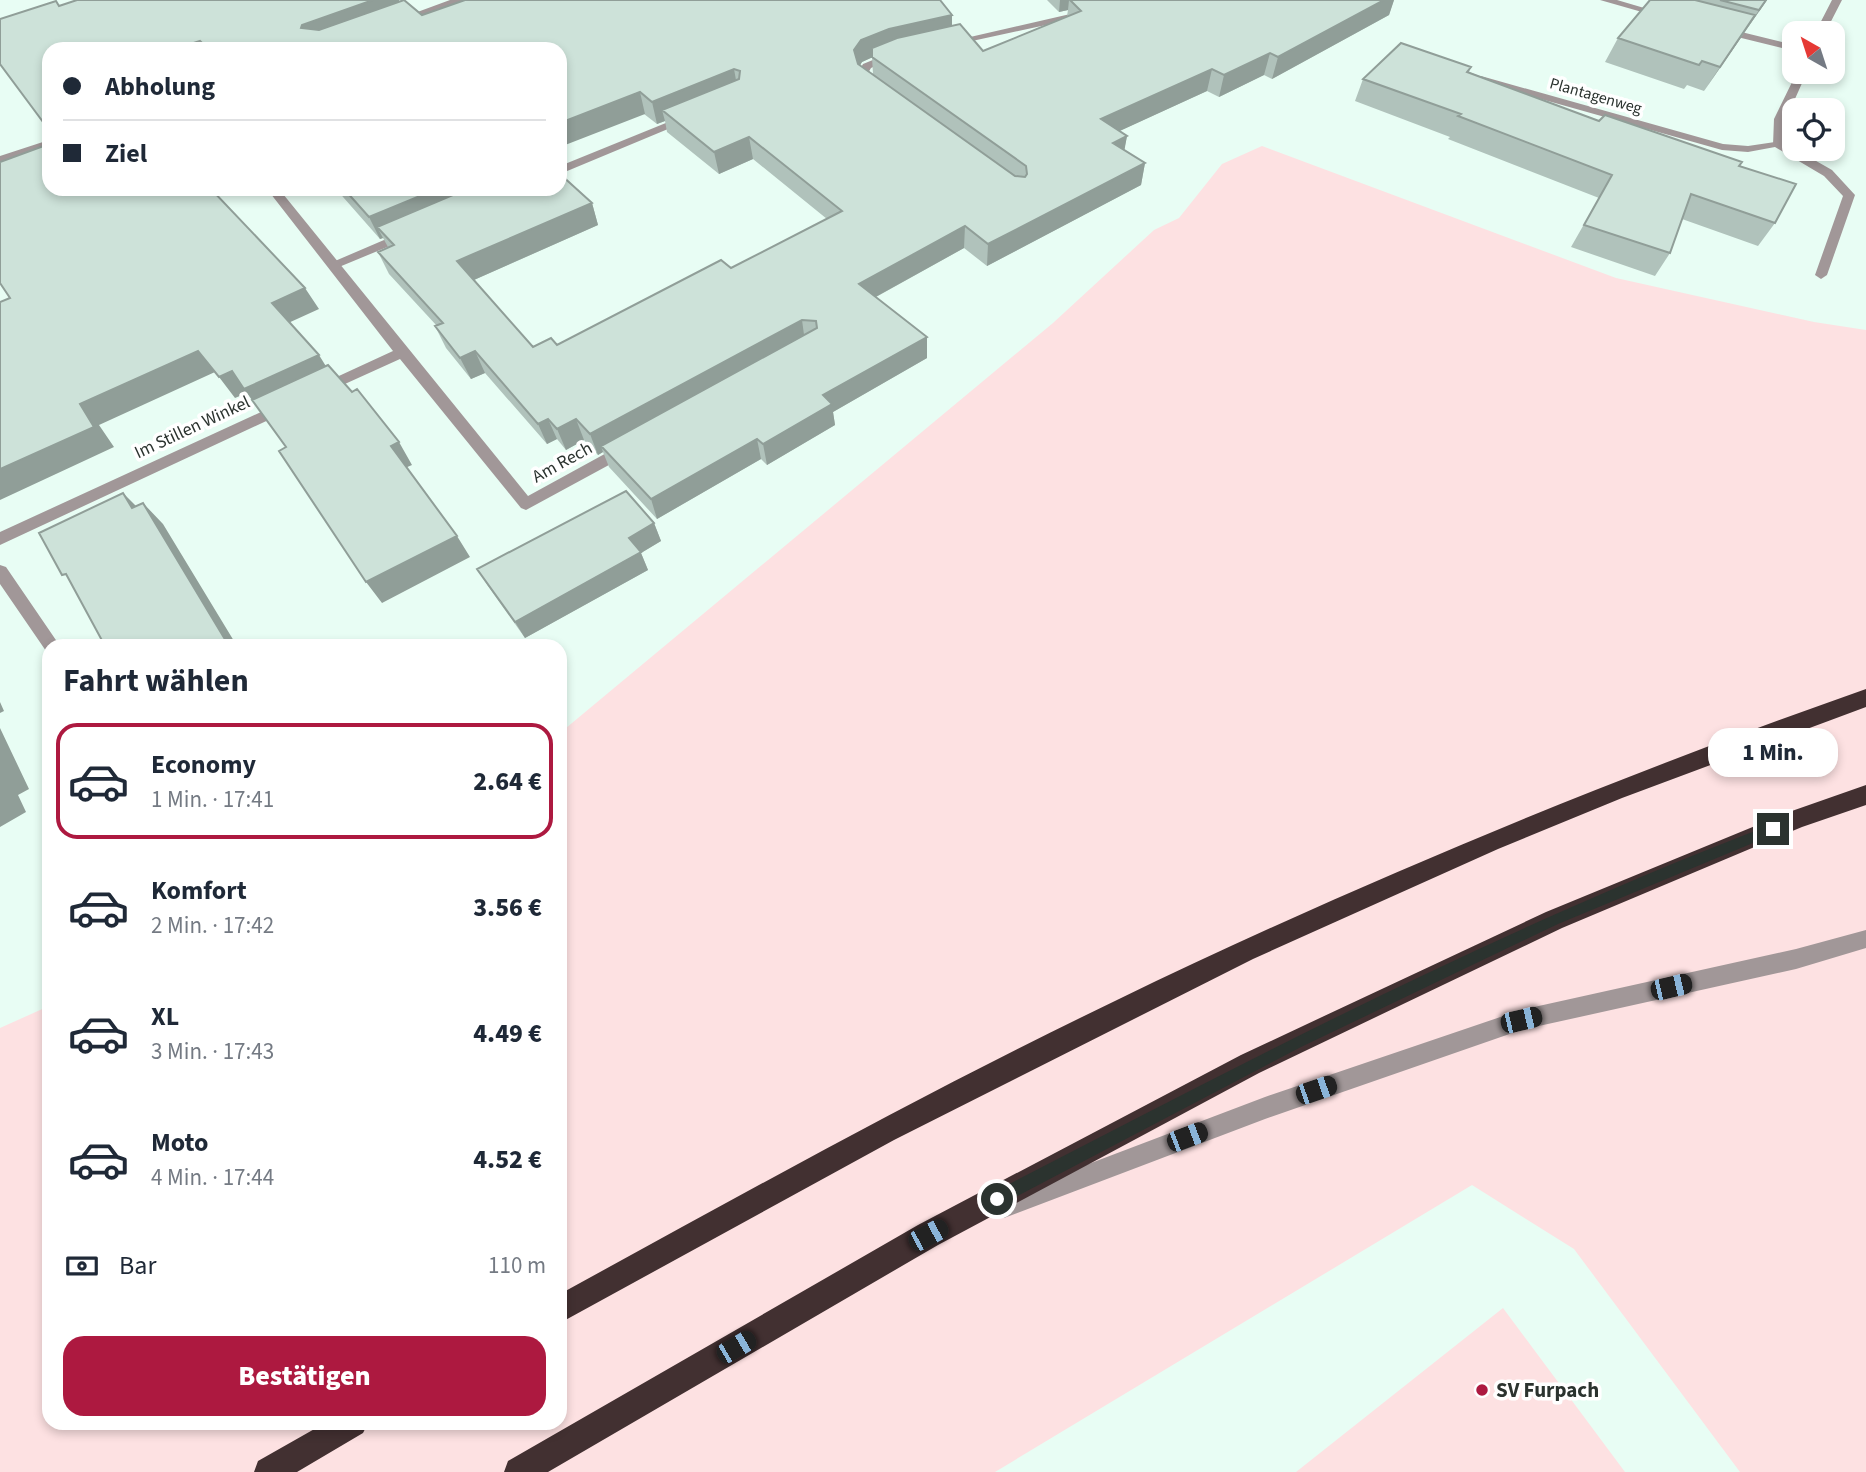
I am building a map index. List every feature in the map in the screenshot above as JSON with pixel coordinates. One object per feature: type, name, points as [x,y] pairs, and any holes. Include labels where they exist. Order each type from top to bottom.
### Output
[{"type":"highway","points":[[567,1305],[885,1131],[1199,973],[1493,839],[1735,742],[1866,698]]},
{"type":"highway","points":[[519,1472],[928,1235],[1250,1064],[1554,920],[1797,819],[1866,795]]},
{"type":"highway","points":[[269,1472],[341,1430]]},
{"type":"street","points":[[392,23],[460,0]]},
{"type":"street","points":[[1605,0],[1675,18]]},
{"type":"street","points":[[1826,21],[1837,0]]},
{"type":"street","points":[[935,46],[1093,12]]},
{"type":"street","points":[[1715,28],[1782,45]]},
{"type":"street","points":[[887,99],[866,83],[863,74],[867,66],[908,52]]},
{"type":"street","name":"Plantagenweg","points":[[1472,76],[1722,147],[1748,149],[1777,144]]},
{"type":"street","points":[[1796,84],[1780,119],[1777,144],[1828,173],[1849,195],[1821,275]]},
{"type":"street","points":[[567,167],[699,113]]},
{"type":"street","points":[[0,160],[42,145]]},
{"type":"street","name":"Am Rech","points":[[279,196],[402,353],[526,504],[645,438]]},
{"type":"street","points":[[334,264],[411,232]]},
{"type":"street","name":"Im Stillen Winkel","points":[[0,539],[402,353]]},
{"type":"street","points":[[0,571],[47,639]]},
{"type":"street","points":[[928,1235],[1265,1108],[1521,1020],[1796,959],[1866,939]]},
{"type":"shaded area","points":[[1262,146],[1616,278],[1814,322],[1866,330],[1866,1472],[1740,1472],[1574,1249],[1472,1185],[995,1472],[0,1472],[0,1028],[42,1009],[42,1430],[567,1430],[567,727],[1053,323],[1154,230],[1179,218],[1222,164]]},
{"type":"shaded area","name":"SV Furpach","points":[[1503,1308],[1625,1472],[1296,1472]]},
{"type":"building","points":[[77,0],[373,0],[302,25],[301,28],[319,30],[404,0],[422,15],[465,0],[940,0],[952,15],[889,29],[861,40],[854,50],[858,64],[1015,176],[1025,177],[1026,166],[872,57],[872,48],[897,38],[960,24],[983,51],[1081,11],[1070,0],[1384,0],[1278,57],[1270,53],[1224,75],[1212,69],[1101,119],[1127,136],[1113,143],[1145,163],[988,244],[965,226],[859,284],[927,337],[823,395],[832,404],[763,444],[757,439],[651,499],[601,446],[817,328],[816,321],[802,320],[590,434],[576,419],[557,429],[548,419],[538,424],[475,351],[460,358],[435,326],[443,323],[378,252],[394,245],[377,227],[450,196],[567,196],[567,180],[592,203],[457,261],[533,347],[551,338],[557,345],[721,260],[731,268],[842,211],[749,137],[714,152],[662,110],[739,79],[740,71],[734,69],[652,102],[640,92],[567,120],[567,42],[42,42],[42,121],[0,64],[0,19],[56,1],[59,6]]},
{"type":"building","points":[[1650,0],[1695,0],[1755,15],[1720,67],[1702,61],[1699,65],[1618,38]]},
{"type":"building","points":[[1720,0],[1766,0],[1759,10]]},
{"type":"building","points":[[1401,43],[1471,67],[1467,72],[1599,121],[1605,115],[1742,162],[1739,166],[1796,184],[1775,223],[1691,194],[1670,253],[1584,225],[1612,175],[1458,116],[1461,114],[1363,79]]},
{"type":"building","points":[[42,147],[42,196],[218,196],[305,288],[272,303],[319,355],[244,389],[232,371],[219,377],[198,351],[80,404],[94,427],[0,469],[0,302],[10,298],[0,283],[0,162]]},
{"type":"building","points":[[350,196],[420,196],[369,217]]},
{"type":"building","points":[[328,365],[352,392],[357,389],[399,442],[391,446],[457,536],[366,582],[279,451],[286,447],[252,400]]},
{"type":"building","points":[[626,491],[654,523],[629,538],[641,552],[515,622],[477,569]]},
{"type":"building","points":[[123,493],[132,508],[143,503],[225,639],[101,639],[66,574],[62,575],[39,533]]},
{"type":"place","name":"SV Furpach","points":[[1482,1390]]},
{"type":"route","points":[[997,1199],[1250,1064],[1554,920],[1773,829]]}]
